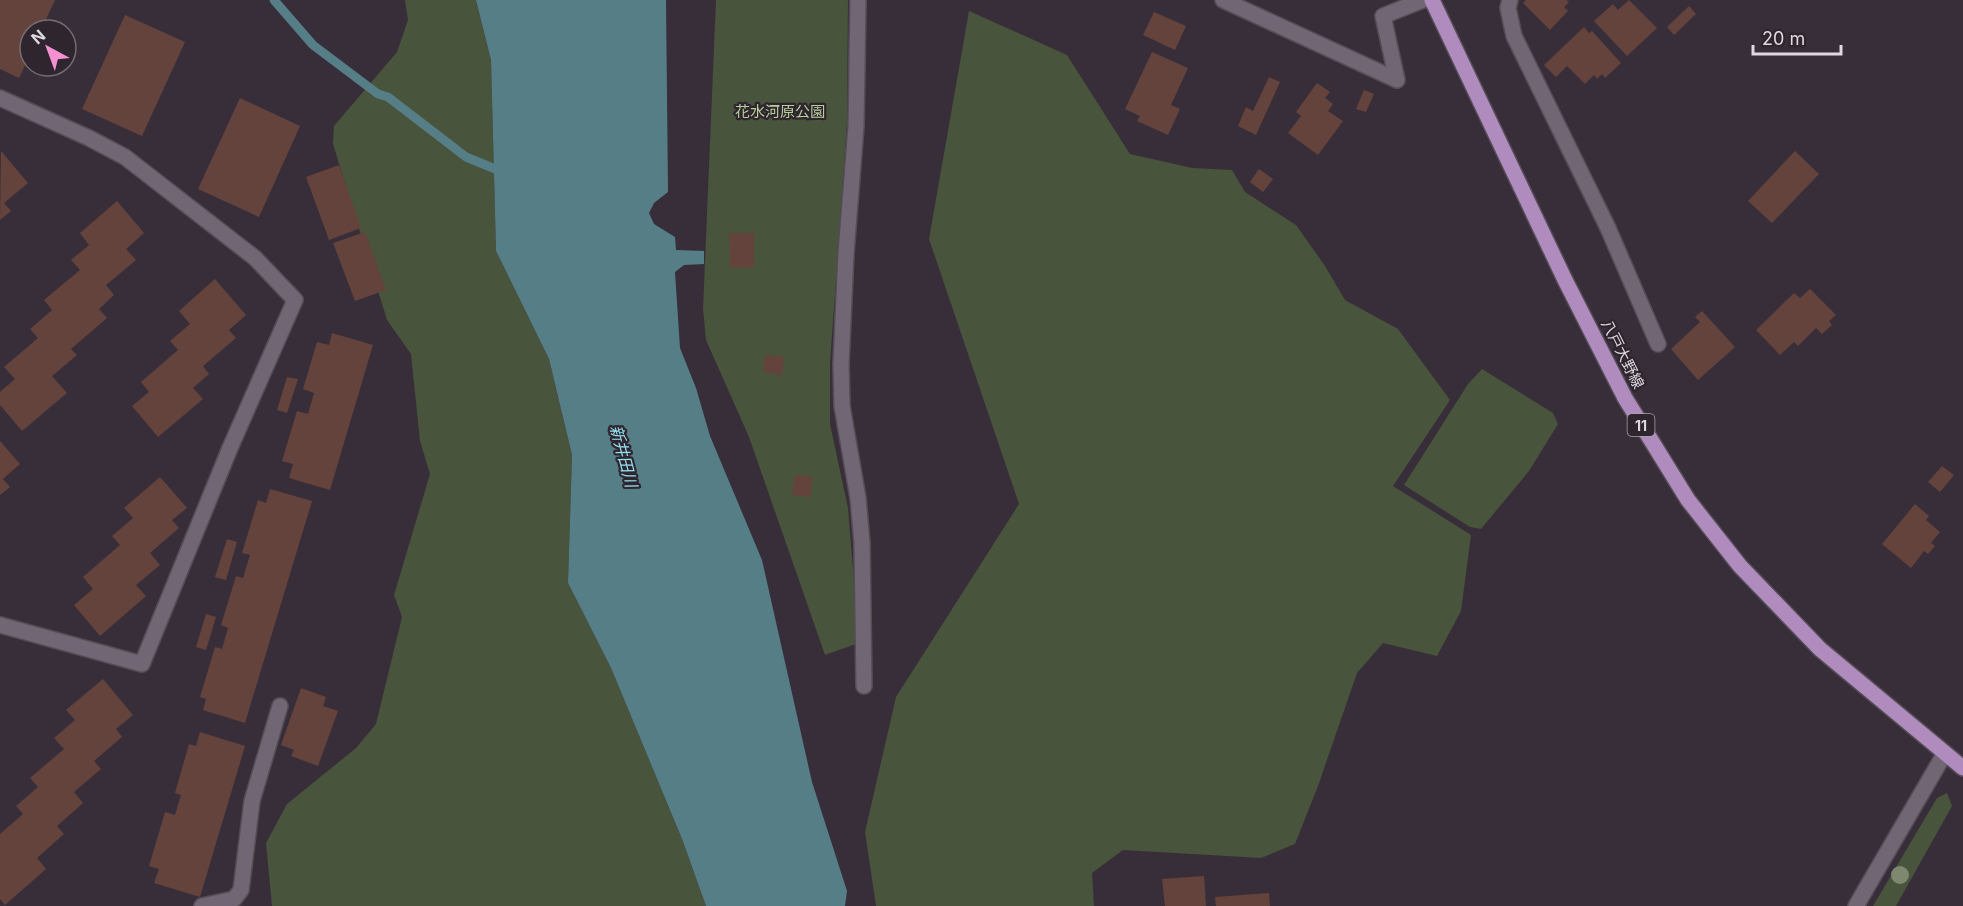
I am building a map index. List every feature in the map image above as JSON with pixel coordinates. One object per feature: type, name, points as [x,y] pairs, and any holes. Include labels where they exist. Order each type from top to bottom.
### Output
[{"type":"main road","name":"八戸大野線","points":[[1432,0],[1560,269],[1625,398],[1688,500],[1740,566],[1820,649],[1963,768]]},
{"type":"street","points":[[858,0],[856,126],[846,253],[841,364],[842,406],[858,498],[862,543],[864,686]]},
{"type":"street","points":[[1223,0],[1397,80],[1383,16],[1423,0]]},
{"type":"street","points":[[1510,0],[1508,8],[1515,36],[1608,228],[1658,344]]},
{"type":"street","points":[[0,98],[89,138],[125,157],[255,258],[295,300],[230,448],[142,664],[0,625]]},
{"type":"street","points":[[202,906],[234,899],[242,890],[252,801],[280,706]]},
{"type":"street","points":[[1856,906],[1945,753]]},
{"type":"green space","points":[[405,0],[476,0],[491,60],[496,251],[549,359],[572,455],[568,583],[611,668],[682,839],[706,906],[272,906],[266,843],[287,804],[356,748],[376,724],[402,617],[394,595],[430,474],[420,441],[411,354],[387,320],[333,144],[334,126],[397,52],[408,20]]},
{"type":"green space","name":"花水河原公園","points":[[716,0],[848,0],[847,122],[830,364],[830,424],[848,508],[859,643],[825,655],[749,437],[706,340],[703,309]]},
{"type":"green space","points":[[969,11],[1067,55],[1130,154],[1192,168],[1232,170],[1245,192],[1296,225],[1325,266],[1345,300],[1398,329],[1450,400],[1393,486],[1471,535],[1461,611],[1437,656],[1383,643],[1357,673],[1318,786],[1295,844],[1261,858],[1123,850],[1092,873],[1094,906],[876,906],[865,832],[896,697],[1019,504],[929,239]]},
{"type":"green space","points":[[1482,369],[1553,413],[1558,424],[1529,471],[1481,529],[1470,527],[1404,485],[1468,384]]},
{"type":"green space","points":[[1947,793],[1952,806],[1896,906],[1873,906],[1937,798]]},
{"type":"water","name":"新井田川","points":[[476,0],[666,0],[668,192],[654,203],[649,213],[654,224],[675,237],[676,250],[704,251],[704,264],[684,265],[675,272],[680,348],[696,388],[710,436],[762,560],[812,782],[847,891],[845,906],[706,906],[682,839],[611,668],[568,583],[572,455],[549,359],[496,251],[491,60]]},
{"type":"building","points":[[0,0],[55,0],[47,18],[18,18],[18,78],[0,69]]},
{"type":"building","points":[[1526,0],[1566,0],[1569,2],[1564,7],[1568,11],[1550,30],[1523,3]]},
{"type":"building","points":[[1629,0],[1657,28],[1627,56],[1594,21],[1613,4],[1618,10]]},
{"type":"building","points":[[1689,6],[1696,14],[1674,35],[1667,27]]},
{"type":"building","points":[[1154,12],[1186,26],[1175,50],[1143,35]]},
{"type":"building","points":[[125,15],[185,42],[142,136],[82,109]]},
{"type":"building","points":[[1584,27],[1589,33],[1592,31],[1621,63],[1605,78],[1602,74],[1597,79],[1594,75],[1585,84],[1567,66],[1556,77],[1544,65]]},
{"type":"building","points":[[1152,52],[1188,68],[1171,105],[1180,109],[1168,135],[1137,121],[1140,116],[1125,109]]},
{"type":"building","points":[[1269,77],[1280,82],[1256,135],[1238,126],[1246,107],[1253,111]]},
{"type":"building","points":[[1317,83],[1330,92],[1325,98],[1333,104],[1328,111],[1343,121],[1318,155],[1288,133],[1301,116],[1296,112]]},
{"type":"building","points":[[1364,90],[1374,94],[1366,112],[1356,109]]},
{"type":"building","points":[[240,98],[300,126],[259,217],[198,189]]},
{"type":"building","points":[[1,151],[28,183],[4,203],[11,211],[0,220]]},
{"type":"building","points":[[1795,151],[1819,174],[1772,223],[1748,201]]},
{"type":"building","points":[[339,165],[361,228],[329,240],[306,177]]},
{"type":"building","points":[[1259,169],[1273,179],[1263,192],[1250,182]]},
{"type":"building","points":[[117,201],[144,233],[126,249],[136,260],[106,285],[114,295],[99,309],[107,318],[71,349],[77,355],[52,376],[67,393],[22,431],[0,405],[0,392],[15,379],[4,367],[38,338],[30,329],[52,310],[44,300],[80,270],[71,260],[89,245],[80,233]]},
{"type":"building","points":[[365,232],[386,290],[355,301],[333,243]]},
{"type":"building","points":[[729,233],[754,233],[754,267],[730,268]]},
{"type":"building","points":[[215,279],[246,315],[229,330],[236,338],[203,366],[209,374],[193,388],[203,399],[158,437],[132,406],[149,392],[141,382],[178,350],[170,341],[190,324],[179,311]]},
{"type":"building","points":[[1810,289],[1836,315],[1829,321],[1832,325],[1822,334],[1816,328],[1798,346],[1794,342],[1780,355],[1756,330],[1794,293],[1800,298]]},
{"type":"building","points":[[1702,311],[1735,347],[1698,380],[1671,349],[1700,322],[1695,317]]},
{"type":"building","points":[[332,333],[373,345],[330,490],[289,478],[293,464],[282,461],[297,411],[308,414],[314,393],[303,389],[317,342],[329,345]]},
{"type":"building","points":[[765,355],[784,357],[782,375],[763,372]]},
{"type":"building","points":[[287,377],[298,379],[287,413],[277,410]]},
{"type":"building","points":[[0,441],[20,464],[3,479],[10,487],[0,495]]},
{"type":"building","points":[[1942,466],[1954,475],[1940,492],[1928,482]]},
{"type":"building","points":[[795,475],[813,477],[810,497],[792,495]]},
{"type":"building","points":[[160,477],[187,508],[172,520],[179,528],[150,553],[160,565],[136,585],[146,596],[100,636],[74,605],[93,589],[83,577],[120,545],[112,536],[133,518],[124,508]]},
{"type":"building","points":[[270,489],[312,501],[245,723],[203,710],[206,699],[200,697],[215,647],[222,649],[228,628],[221,625],[236,576],[243,578],[250,555],[242,553],[258,500],[266,503]]},
{"type":"building","points":[[1915,504],[1929,516],[1926,520],[1940,532],[1931,543],[1935,546],[1928,554],[1924,551],[1911,568],[1882,544]]},
{"type":"building","points":[[227,539],[237,542],[226,580],[215,577]]},
{"type":"building","points":[[206,614],[216,617],[206,650],[196,647]]},
{"type":"building","points":[[103,679],[133,715],[116,729],[122,737],[94,761],[101,769],[74,792],[83,803],[57,826],[64,834],[37,858],[46,869],[5,905],[0,899],[0,834],[23,814],[16,806],[38,787],[30,778],[64,749],[54,738],[75,720],[66,710]]},
{"type":"building","points":[[301,688],[326,697],[323,706],[338,711],[318,766],[291,756],[294,750],[281,745]]},
{"type":"building","points":[[200,732],[245,746],[200,897],[154,883],[159,869],[149,866],[165,812],[175,815],[181,795],[175,793],[189,744],[196,746]]},
{"type":"building","points":[[1204,876],[1206,906],[1165,906],[1162,879]]},
{"type":"building","points":[[1269,893],[1270,906],[1216,906],[1215,897]]},
{"type":"waterway","points":[[274,0],[313,45],[378,94],[388,97],[466,157],[505,173]]}]
